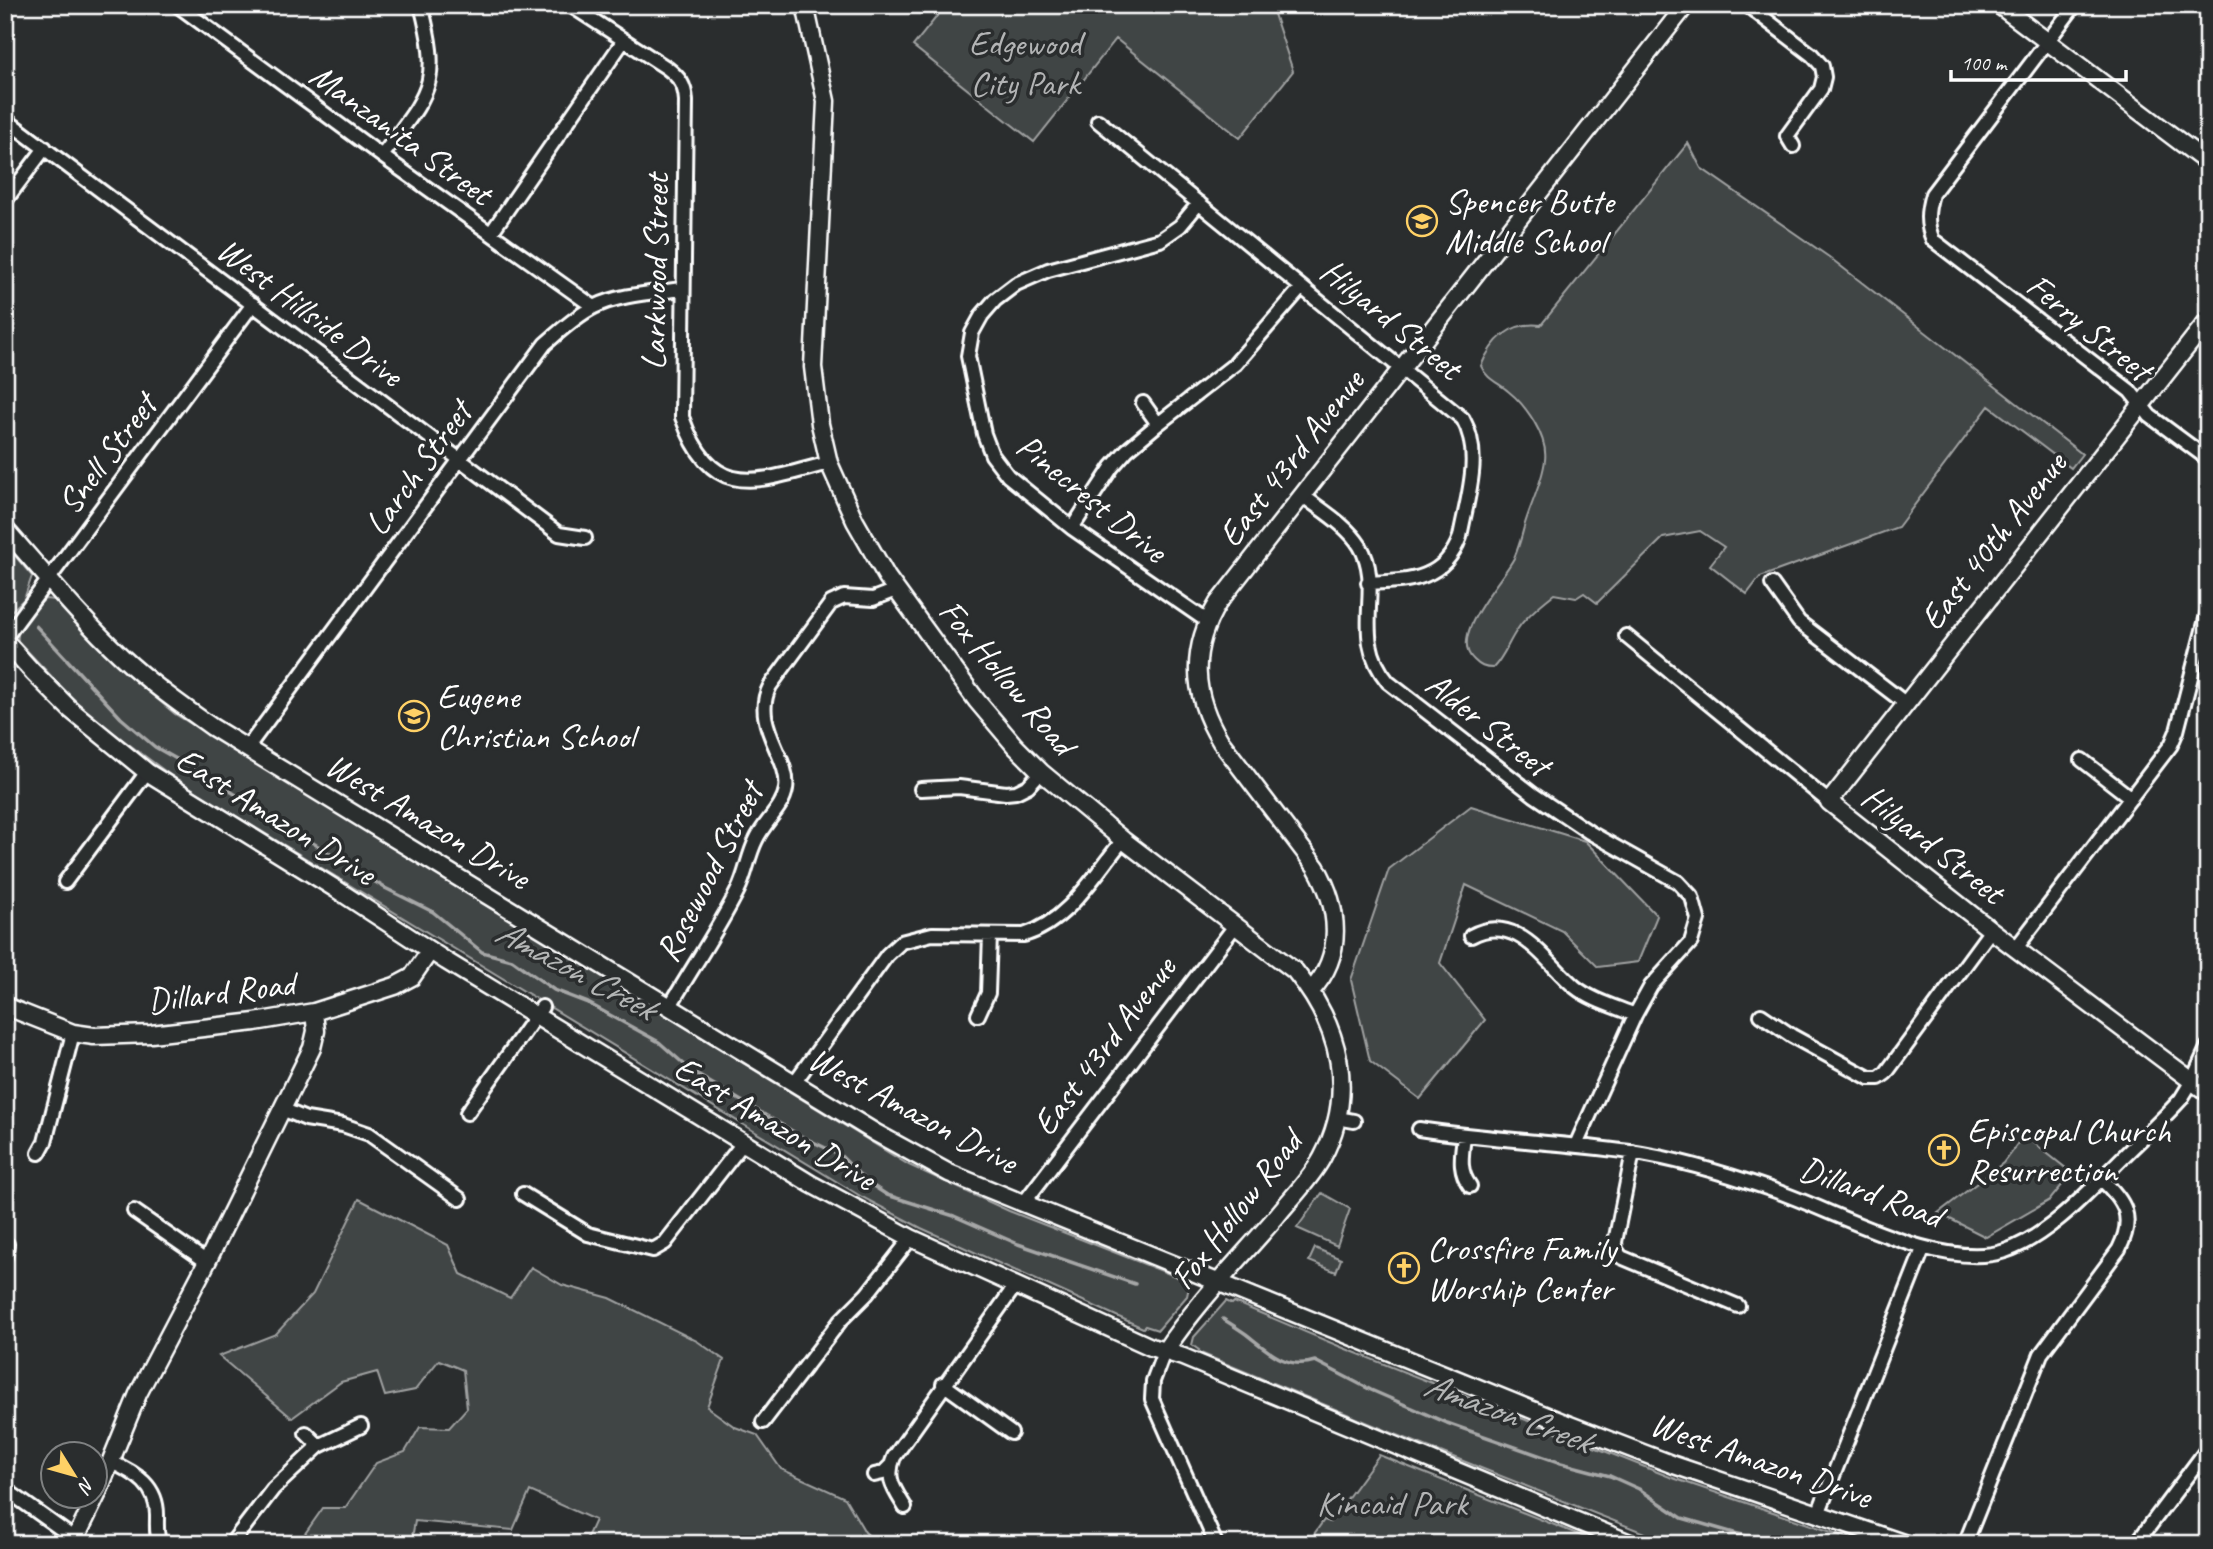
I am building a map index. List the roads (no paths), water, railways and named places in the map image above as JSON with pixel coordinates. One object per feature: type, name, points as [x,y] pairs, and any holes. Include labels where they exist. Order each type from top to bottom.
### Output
[{"type":"street","name":"Manzanita Street","points":[[177,5],[594,307]]},
{"type":"street","points":[[382,156],[420,104],[432,76],[432,53],[421,5]]},
{"type":"street","name":"Larkwood Street","points":[[570,5],[675,74],[683,85],[686,102],[682,417],[691,443],[705,461],[726,475],[745,482],[829,463]]},
{"type":"street","name":"Fox Hollow Road","points":[[805,5],[826,101],[813,367],[820,424],[829,463],[855,521],[896,590],[977,701],[1015,746],[1041,772],[1123,840],[1295,971],[1325,1014],[1334,1038],[1345,1120],[1308,1179],[1164,1352]]},
{"type":"street","name":"East 43rd Avenue","points":[[1311,991],[1328,969],[1336,940],[1335,916],[1328,888],[1316,867],[1221,742],[1209,722],[1201,698],[1197,672],[1199,646],[1207,621],[1218,603],[1686,5]]},
{"type":"street","points":[[1746,5],[1812,55],[1822,66],[1824,78],[1821,89],[1787,136],[1793,146]]},
{"type":"street","points":[[1999,5],[2208,163]]},
{"type":"street","points":[[2047,41],[2075,5]]},
{"type":"street","points":[[491,233],[624,40]]},
{"type":"street","name":"Ferry Street","points":[[2047,41],[1933,194],[1927,212],[1928,228],[1933,240],[2130,391],[2150,416],[2208,459]]},
{"type":"street","name":"West Hillside Drive","points":[[5,119],[559,534],[585,538]]},
{"type":"street","name":"Hilyard Street","points":[[1098,121],[1463,419],[1473,444],[1472,470],[1456,549],[1448,561],[1421,578],[1368,583]]},
{"type":"street","points":[[5,201],[45,149]]},
{"type":"street","name":"Pinecrest Drive","points":[[1199,203],[1180,226],[1160,240],[1048,270],[1016,284],[995,300],[982,315],[972,333],[968,356],[984,434],[992,455],[1008,476],[1072,528],[1207,621]]},
{"type":"street","points":[[1072,528],[1112,467],[1127,450],[1235,364],[1301,288]]},
{"type":"street","name":"Larch Street","points":[[247,748],[545,344],[565,326],[594,307],[634,295],[682,289]]},
{"type":"street","name":"Snell Street","points":[[5,639],[253,304]]},
{"type":"street","name":"East 40th Avenue","points":[[1829,802],[2208,320]]},
{"type":"street","points":[[1143,403],[1158,424]]},
{"type":"street","name":"Alder Street","points":[[1302,495],[1354,538],[1366,562],[1369,647],[1376,668],[1388,682],[1534,795],[1590,832],[1656,868],[1686,888],[1697,909],[1698,919],[1691,942],[1657,977],[1635,1015]]},
{"type":"street","name":"West Amazon Drive","points":[[5,529],[97,632],[153,684],[212,727],[876,1133],[949,1173],[1567,1424],[1674,1465],[1906,1544]]},
{"type":"street","points":[[1772,584],[1799,622],[1905,703]]},
{"type":"street","name":"Rosewood Street","points":[[670,1006],[738,891],[755,841],[785,793],[786,779],[773,747],[764,708],[770,686],[831,603],[844,597],[873,599],[896,590]]},
{"type":"street","points":[[2016,948],[2161,760],[2177,731],[2208,611]]},
{"type":"street","name":"Hilyard Street","points":[[1626,636],[1991,930],[2208,1093]]},
{"type":"street","name":"East Amazon Drive","points":[[5,639],[71,710],[147,772],[336,889],[430,951],[539,1012],[811,1184],[911,1238],[1164,1352],[1183,1357],[1632,1544]]},
{"type":"street","points":[[2082,760],[2131,798]]},
{"type":"street","points":[[65,882],[147,772]]},
{"type":"street","points":[[921,789],[959,787],[1016,792],[1028,786],[1041,772]]},
{"type":"street","points":[[794,1083],[887,955],[901,942],[932,934],[1024,935],[1054,922],[1067,910],[1123,840]]},
{"type":"street","name":"East 43rd Avenue","points":[[1023,1203],[1236,926]]},
{"type":"street","points":[[1471,936],[1489,928],[1511,932],[1542,953],[1576,988],[1635,1015],[1576,1145]]},
{"type":"street","points":[[1761,1015],[1792,1036],[1869,1078],[1882,1076],[1991,930]]},
{"type":"street","points":[[978,1015],[988,993],[990,935]]},
{"type":"street","name":"Dillard Road","points":[[5,1006],[73,1033],[114,1037],[255,1022],[314,1012],[404,981],[417,971],[430,951]]},
{"type":"street","points":[[5,1489],[74,1542],[111,1462],[138,1394],[207,1262],[315,1039],[314,1012]]},
{"type":"street","points":[[467,1113],[539,1012]]},
{"type":"street","points":[[39,1153],[45,1142],[73,1033]]},
{"type":"street","name":"Dillard Road","points":[[1419,1129],[1464,1136],[1633,1152],[1686,1164],[1773,1190],[1923,1249],[1967,1254],[2004,1251],[2043,1230],[2101,1179],[2168,1112],[2192,1081],[2208,1046]]},
{"type":"street","points":[[282,1109],[306,1119],[343,1125],[369,1134],[460,1199]]},
{"type":"street","points":[[1464,1136],[1461,1168],[1463,1178],[1470,1186]]},
{"type":"street","points":[[523,1194],[588,1234],[653,1250],[665,1243],[743,1143]]},
{"type":"street","points":[[1633,1152],[1615,1242],[1620,1257],[1738,1306]]},
{"type":"street","points":[[1965,1544],[2041,1354],[2126,1236],[2128,1220],[2124,1205],[2101,1179]]},
{"type":"street","points":[[134,1211],[207,1262]]},
{"type":"street","points":[[763,1422],[837,1325],[867,1294],[911,1238]]},
{"type":"street","points":[[1818,1514],[1923,1249]]},
{"type":"street","points":[[874,1475],[883,1473],[890,1466],[899,1447],[1015,1286]]},
{"type":"street","points":[[1164,1352],[1153,1381],[1152,1399],[1216,1544]]},
{"type":"street","points":[[943,1384],[1011,1433]]},
{"type":"street","points":[[231,1544],[268,1495],[319,1446],[361,1426]]},
{"type":"street","points":[[306,1433],[319,1446]]},
{"type":"street","points":[[2136,1544],[2208,1448]]},
{"type":"street","points":[[111,1462],[135,1474],[152,1491],[157,1506],[157,1536],[160,1544]]},
{"type":"street","points":[[890,1466],[890,1481],[905,1507]]},
{"type":"waterway","name":"Amazon Creek","points":[[36,626],[121,718],[155,747],[385,888],[433,912],[482,952],[512,960],[554,990],[588,1003],[659,1042],[694,1073],[799,1135],[840,1155],[867,1182],[887,1195],[954,1216],[1018,1244],[1135,1284]]},
{"type":"waterway","name":"Amazon Creek","points":[[1223,1319],[1286,1361],[1315,1361],[1371,1390],[1447,1423],[1561,1463],[1610,1476],[1639,1489],[1682,1518],[1782,1544]]},
{"type":"place","name":"Spencer Butte Middle School","points":[[1422,221]]},
{"type":"place","name":"Eugene Christian School","points":[[414,716]]},
{"type":"place","name":"Episcopal Church Resurrection","points":[[1944,1150]]},
{"type":"place","name":"Crossfire Family Worship Center","points":[[1404,1268]]},
{"type":"park label","name":"Edgewood City Park","points":[[1025,63]]},
{"type":"park label","name":"Kincaid Park","points":[[1392,1503]]}]
